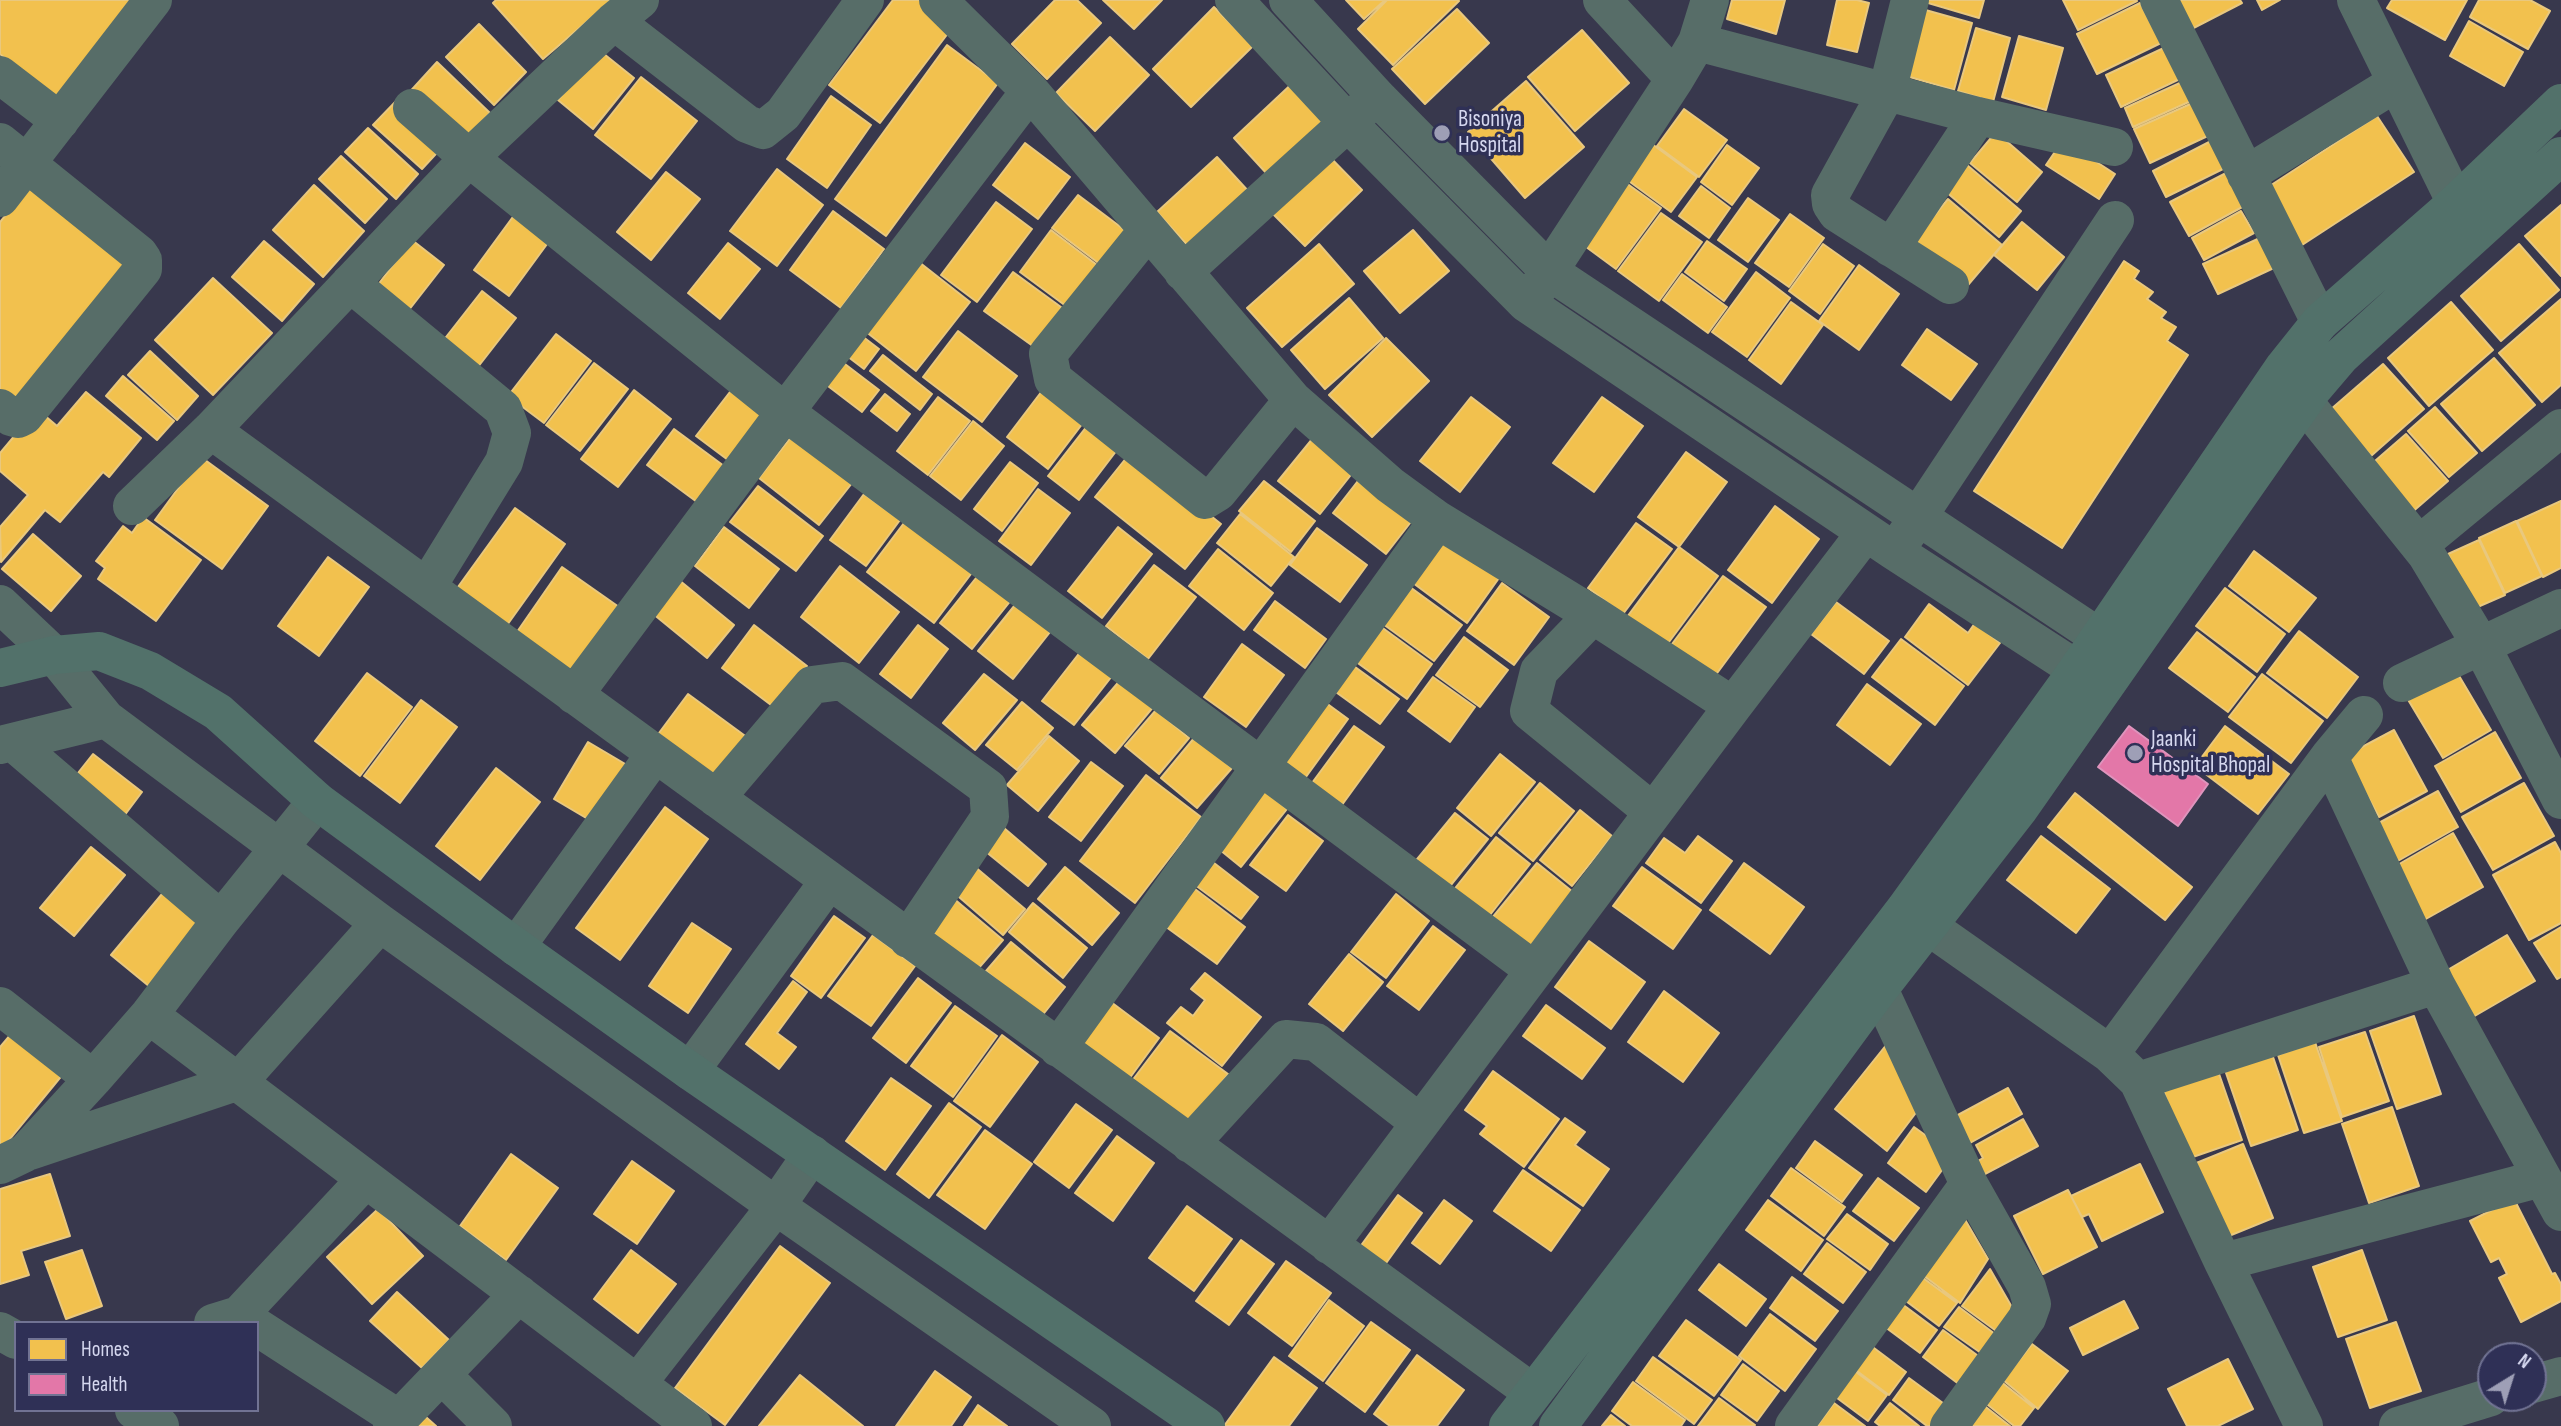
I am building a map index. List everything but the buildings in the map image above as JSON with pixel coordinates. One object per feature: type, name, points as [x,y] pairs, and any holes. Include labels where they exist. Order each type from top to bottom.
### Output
[{"type":"street","points":[[0,198],[14,153],[60,121],[153,0]]},
{"type":"street","points":[[132,506],[211,430],[469,158],[627,10],[747,124],[763,130],[783,114],[865,0]]},
{"type":"street","points":[[938,0],[1030,91],[1293,400],[1390,485],[1438,520],[1593,615],[1733,706]]},
{"type":"street","points":[[1234,0],[1347,122],[1526,303],[1880,541],[2091,678]]},
{"type":"street","points":[[1288,0],[1377,97],[1549,272],[2113,647]]},
{"type":"street","points":[[1602,0],[1675,79]]},
{"type":"street","points":[[1526,303],[1675,79],[1697,42],[1710,0]]},
{"type":"street","points":[[1910,0],[1887,92],[1830,195],[1831,204],[1837,213],[1950,285]]},
{"type":"street","points":[[2159,0],[2320,322]]},
{"type":"street","points":[[2363,4],[2396,83],[2456,203]]},
{"type":"street","points":[[1697,42],[1978,116],[2114,147]]},
{"type":"street","points":[[0,75],[60,121]]},
{"type":"street","points":[[2246,175],[2396,83]]},
{"type":"street","points":[[575,695],[785,412],[1030,91]]},
{"type":"street","points":[[1183,272],[1377,97]]},
{"type":"street","points":[[2113,647],[2277,377],[2320,322],[2456,203],[2561,103]]},
{"type":"street","points":[[412,108],[469,158],[785,412],[1534,970]]},
{"type":"street","points":[[1891,248],[1978,116]]},
{"type":"street","points":[[0,408],[11,417],[18,419],[24,416],[143,269],[143,260],[139,254],[14,153]]},
{"type":"street","points":[[1508,1426],[1905,909],[2091,678],[2341,356],[2561,156]]},
{"type":"street","points":[[1329,1245],[1733,706],[1880,541],[1917,518],[2115,220]]},
{"type":"street","points":[[1148,230],[1048,355],[1053,379],[1205,500],[1218,492],[1293,400]]},
{"type":"street","points":[[350,283],[503,409],[512,433],[504,462],[427,587]]},
{"type":"street","points":[[2304,402],[2420,544],[2482,647],[2561,800]]},
{"type":"street","points":[[2420,544],[2561,428]]},
{"type":"street","points":[[211,430],[1532,1392]]},
{"type":"street","points":[[1058,1048],[1438,520]]},
{"type":"street","points":[[0,604],[54,655],[106,719],[380,923],[776,1206],[1092,1426]]},
{"type":"street","points":[[2402,683],[2561,608]]},
{"type":"street","points":[[1593,615],[1539,671],[1529,711],[1653,812]]},
{"type":"street","points":[[0,668],[54,655],[99,651],[150,671],[218,712],[317,801],[516,947],[690,1071],[1206,1426]]},
{"type":"street","points":[[1558,1426],[1879,989],[2019,809],[2091,678]]},
{"type":"street","points":[[716,798],[812,685],[842,681],[988,788],[990,817],[908,939]]},
{"type":"street","points":[[2110,1054],[2329,757],[2364,715]]},
{"type":"street","points":[[7,744],[106,719]]},
{"type":"street","points":[[7,744],[221,920]]},
{"type":"street","points":[[516,947],[655,754]]},
{"type":"street","points":[[2329,757],[2436,985],[2561,1212]]},
{"type":"street","points":[[13,1159],[93,1079],[149,1015],[317,801]]},
{"type":"street","points":[[690,1071],[829,881]]},
{"type":"street","points":[[13,1159],[239,1082],[380,923]]},
{"type":"street","points":[[1928,926],[2110,1054],[2137,1081],[2304,1426]]},
{"type":"street","points":[[2137,1081],[2436,985]]},
{"type":"street","points":[[1879,989],[1969,1184],[2027,1287],[2032,1304],[2027,1318],[1949,1426]]},
{"type":"street","points":[[0,1006],[93,1079]]},
{"type":"street","points":[[149,1015],[693,1426]]},
{"type":"street","points":[[1191,1144],[1286,1039],[1316,1042],[1420,1123]]},
{"type":"street","points":[[637,1384],[776,1206],[812,1154]]},
{"type":"street","points":[[2223,1262],[2542,1178]]},
{"type":"street","points":[[241,1321],[366,1179]]},
{"type":"street","points":[[1794,1426],[1969,1184]]},
{"type":"street","points":[[259,1334],[395,1422],[519,1294]]},
{"type":"street","points":[[442,1375],[493,1426]]},
{"type":"street","points":[[2398,1426],[2477,1401]]},
{"type":"street","points":[[137,1412],[160,1426]]},
{"type":"place","name":"Bisoniya Hospital","points":[[1442,133]]},
{"type":"place","name":"Jaanki Hospital Bhopal","points":[[2135,753]]}]
